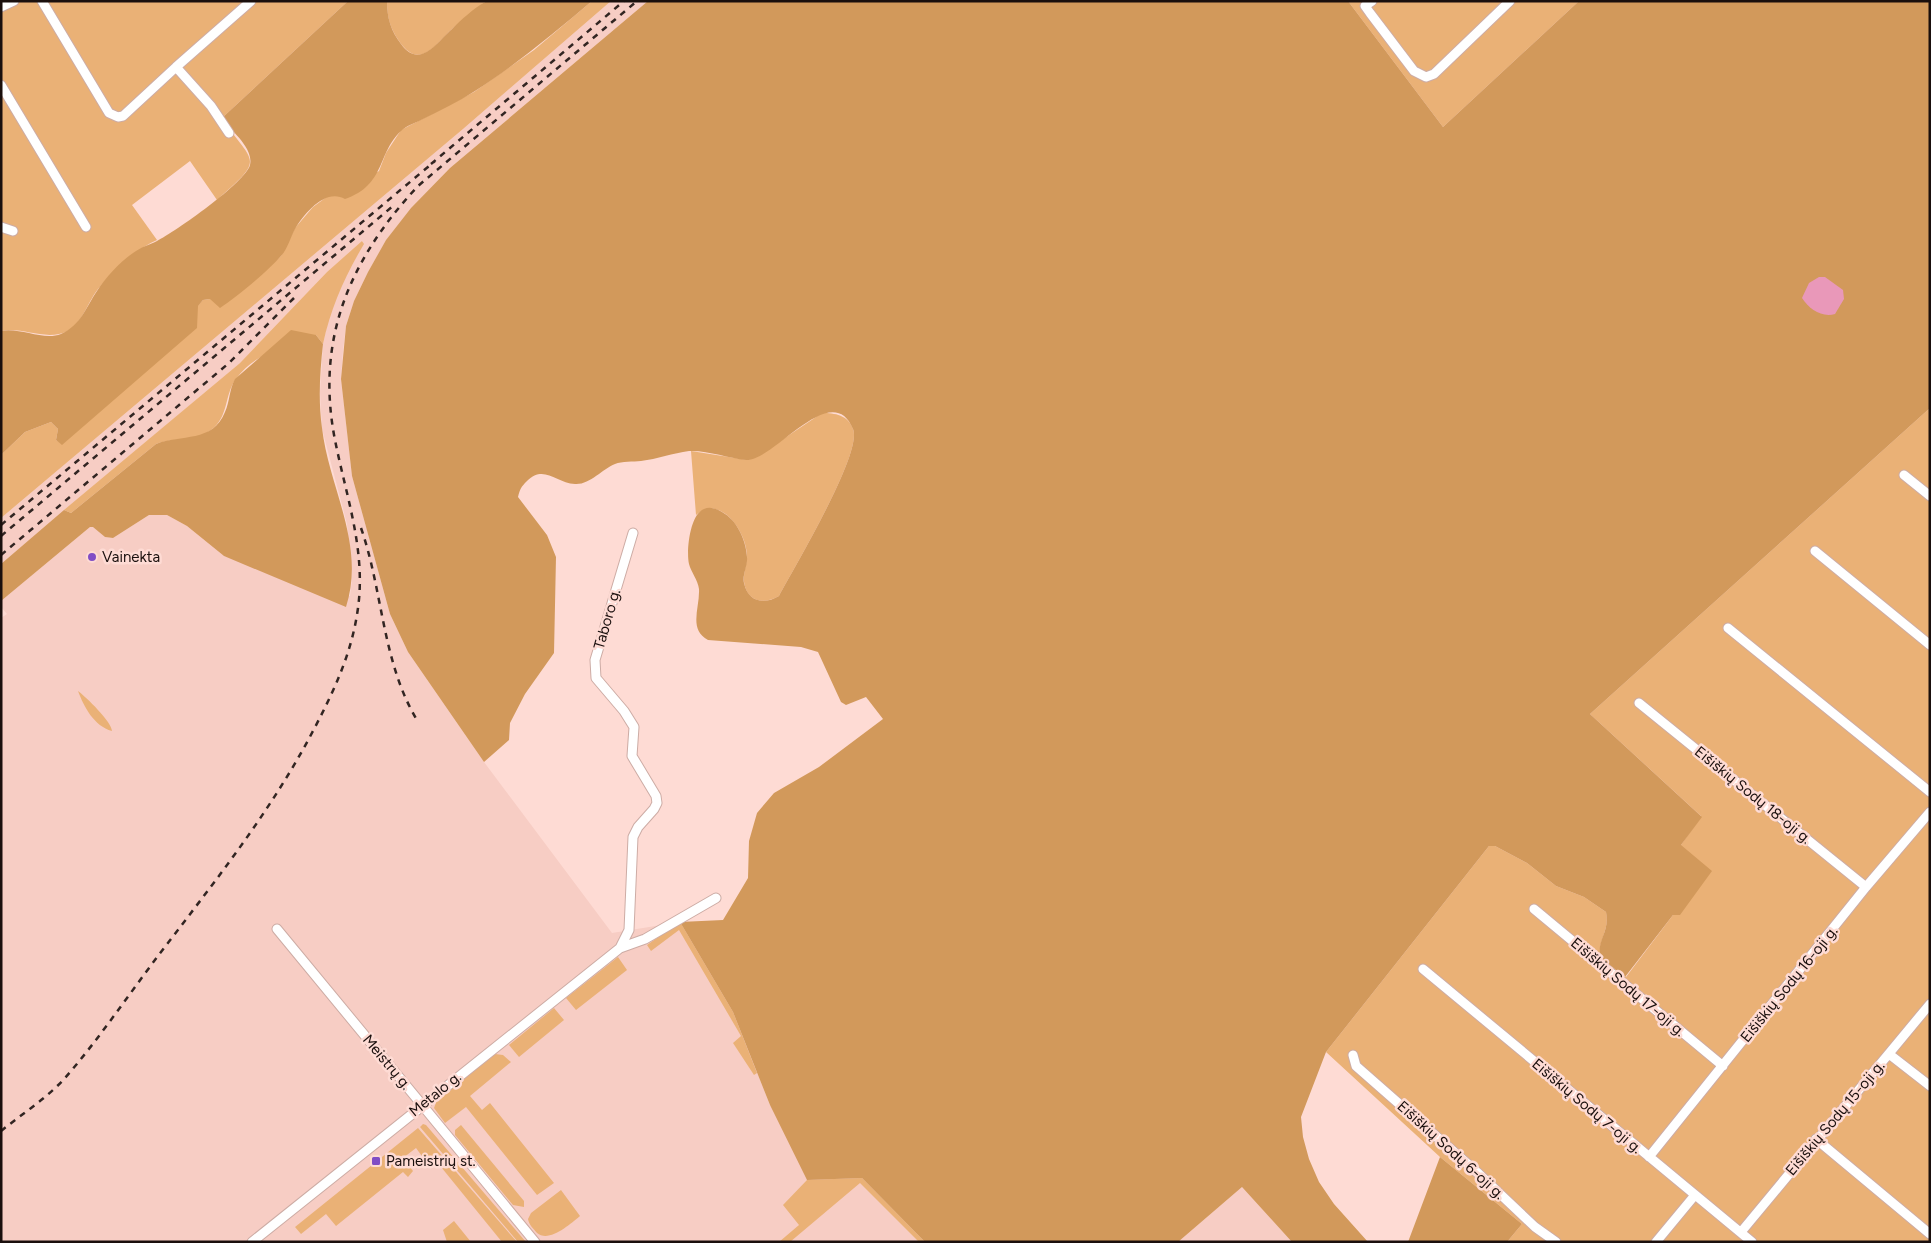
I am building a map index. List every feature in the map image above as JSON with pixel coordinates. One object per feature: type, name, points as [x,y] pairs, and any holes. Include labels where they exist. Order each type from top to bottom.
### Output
[{"type":"street","points":[[1,7],[14,1]]},
{"type":"street","points":[[42,1],[109,112],[115,116],[123,116],[128,113],[176,67],[251,1]]},
{"type":"street","points":[[1368,3],[1414,71],[1426,77],[1434,74],[1510,1]]},
{"type":"street","points":[[176,67],[211,106],[229,133]]},
{"type":"street","points":[[1,86],[86,227]]},
{"type":"street","points":[[1,227],[13,231]]},
{"type":"street","points":[[1904,475],[1930,496]]},
{"type":"street","name":"Taboro g.","points":[[620,948],[628,930],[633,837],[638,827],[657,803],[656,796],[632,756],[634,727],[624,711],[596,678],[595,660],[633,533]]},
{"type":"street","points":[[1815,551],[1930,645]]},
{"type":"street","points":[[1728,628],[1930,792]]},
{"type":"street","name":"Eišiškių Sodų 18-oji g.","points":[[1639,703],[1866,887]]},
{"type":"street","name":"Eišiškių Sodų 16-oji g.","points":[[1649,1157],[1866,887],[1930,812]]},
{"type":"street","points":[[620,948],[645,939],[716,898]]},
{"type":"street","name":"Eišiškių Sodų 17-oji g.","points":[[1534,909],[1723,1066]]},
{"type":"street","name":"Meistrų g.","points":[[277,929],[536,1242]]},
{"type":"street","name":"Metalo g.","points":[[252,1242],[422,1104],[620,948]]},
{"type":"street","name":"Eišiškių Sodų 7-oji g.","points":[[1423,969],[1752,1242]]},
{"type":"street","name":"Eišiškių Sodų 15-oji g.","points":[[1741,1232],[1816,1139],[1930,1004]]},
{"type":"street","points":[[1889,1054],[1930,1086]]},
{"type":"street","name":"Eišiškių Sodų 6-oji g.","points":[[1353,1055],[1356,1066],[1535,1226],[1556,1242]]},
{"type":"street","points":[[1816,1139],[1930,1234]]},
{"type":"street","points":[[1656,1242],[1695,1195]]},
{"type":"shaded area","points":[[1,1],[348,1],[222,118],[250,160],[249,167],[243,175],[217,200],[190,161],[132,205],[157,240],[133,255],[111,275],[98,289],[73,327],[66,332],[52,335],[16,330],[1,331]]},
{"type":"shaded area","points":[[348,1],[387,1],[392,29],[401,44],[408,51],[422,54],[434,46],[476,7],[485,2],[592,1],[535,48],[490,81],[455,103],[403,129],[393,140],[368,186],[345,199],[338,196],[323,199],[310,209],[299,222],[283,253],[269,269],[220,308],[210,299],[203,300],[198,306],[197,328],[62,445],[56,440],[58,429],[51,422],[25,432],[1,455],[1,331],[8,330],[54,336],[68,330],[78,321],[104,281],[123,260],[179,228],[236,183],[246,173],[250,165],[249,152],[222,118]]},
{"type":"shaded area","points":[[387,1],[486,1],[453,28],[428,52],[414,54],[407,50],[399,41],[391,27]]},
{"type":"shaded area","points":[[592,1],[611,1],[463,129],[1,518],[1,455],[25,432],[51,422],[58,429],[56,440],[62,444],[116,397],[203,300],[210,299],[263,272],[281,256],[295,228],[313,207],[328,196],[338,195],[379,171],[386,153],[401,130],[474,92],[534,50]]},
{"type":"shaded area","points":[[611,1],[648,1],[450,168],[411,208],[386,240],[368,272],[354,301],[346,326],[343,351],[341,379],[352,476],[390,614],[408,652],[484,762],[612,933],[680,922],[733,1012],[770,1105],[862,1178],[925,1242],[1,1242],[1,618],[7,614],[1,607],[1,601],[90,527],[93,526],[105,537],[113,538],[149,515],[167,515],[187,526],[224,556],[350,596],[352,579],[347,524],[322,429],[320,392],[323,344],[329,317],[339,290],[363,241],[327,272],[240,363],[1,564],[1,518],[463,129]]},
{"type":"shaded area","points":[[648,1],[1348,1],[1443,127],[1579,1],[1930,1],[1930,408],[1590,714],[1702,817],[1681,845],[1712,871],[1680,915],[1673,915],[1625,977],[1600,957],[1600,945],[1607,919],[1606,912],[1584,897],[1556,886],[1527,863],[1495,846],[1489,846],[1326,1052],[1301,1117],[1303,1137],[1309,1159],[1319,1182],[1334,1204],[1368,1242],[1292,1242],[1242,1187],[1178,1242],[925,1242],[862,1178],[807,1180],[770,1105],[733,1012],[680,922],[723,920],[748,878],[749,841],[757,813],[774,793],[819,767],[883,719],[866,697],[846,705],[841,702],[818,652],[801,647],[708,640],[702,635],[698,630],[696,617],[699,589],[689,564],[688,551],[692,525],[699,512],[709,508],[720,511],[732,520],[743,537],[747,560],[744,583],[749,594],[753,598],[762,601],[779,596],[825,511],[848,461],[853,442],[853,429],[843,415],[831,412],[817,416],[771,449],[757,457],[746,460],[689,451],[647,460],[618,463],[580,484],[568,483],[545,474],[533,476],[527,481],[521,488],[518,497],[547,535],[556,557],[554,653],[525,694],[510,723],[509,740],[484,762],[408,652],[390,614],[352,476],[341,379],[346,326],[354,301],[386,240],[411,208],[450,168]]},
{"type":"shaded area","points":[[1348,1],[1579,1],[1443,127]]},
{"type":"shaded area","points":[[362,241],[364,244],[334,305],[323,344],[316,335],[262,356],[243,370],[236,379],[232,385],[221,419],[211,430],[192,438],[156,444],[71,513],[64,510],[240,363],[327,272]]},
{"type":"shaded area","points":[[1819,277],[1825,277],[1843,290],[1844,299],[1835,314],[1825,315],[1816,312],[1802,298],[1809,283]]},
{"type":"shaded area","points":[[291,330],[316,335],[323,344],[320,386],[322,428],[349,539],[352,561],[351,584],[346,607],[224,556],[187,526],[167,515],[149,515],[113,538],[105,537],[93,527],[90,527],[1,601],[1,564],[64,510],[71,513],[156,444],[195,436],[213,429],[220,422],[225,412],[235,379]]},
{"type":"shaded area","points":[[1930,408],[1930,1242],[1507,1242],[1522,1224],[1440,1157],[1326,1052],[1489,846],[1495,846],[1527,863],[1556,886],[1584,897],[1606,912],[1607,918],[1600,956],[1626,977],[1673,915],[1681,845],[1701,816],[1590,714]]},
{"type":"shaded area","points":[[822,413],[840,416],[851,424],[853,442],[848,461],[825,511],[779,596],[768,600],[757,600],[752,598],[746,589],[744,573],[747,559],[746,546],[741,533],[733,521],[724,513],[713,508],[703,510],[696,515],[691,451],[748,460],[761,454]]},
{"type":"shaded area","points":[[78,691],[103,716],[112,731],[100,725],[90,715]]},
{"type":"shaded area","points":[[680,922],[733,1012],[757,1073],[754,1075],[733,1043],[741,1036],[679,930],[651,951],[647,945]]},
{"type":"shaded area","points":[[618,957],[627,970],[576,1010],[566,998]]},
{"type":"shaded area","points":[[554,1008],[564,1020],[519,1057],[509,1045]]},
{"type":"shaded area","points":[[495,1054],[503,1055],[511,1062],[470,1096],[482,1110],[490,1103],[554,1183],[537,1195],[466,1107],[445,1123],[434,1108],[437,1100]]},
{"type":"shaded area","points":[[423,1124],[426,1125],[526,1242],[518,1242],[420,1127]]},
{"type":"shaded area","points":[[461,1125],[524,1201],[524,1207],[513,1205],[455,1135],[455,1130]]},
{"type":"shaded area","points":[[418,1128],[517,1242],[502,1242],[437,1162],[430,1167],[416,1148],[403,1158],[413,1171],[408,1177],[403,1172],[336,1226],[326,1214],[301,1234],[295,1227]]},
{"type":"shaded area","points":[[1440,1157],[1522,1224],[1507,1242],[1408,1242]]},
{"type":"shaded area","points":[[862,1178],[925,1242],[919,1242],[860,1183],[790,1242],[779,1242],[799,1225],[783,1205],[807,1180]]},
{"type":"shaded area","points":[[1242,1187],[1292,1242],[1178,1242]]},
{"type":"shaded area","points":[[561,1190],[580,1216],[559,1232],[542,1236],[537,1233],[528,1219],[531,1213]]},
{"type":"shaded area","points":[[454,1221],[471,1242],[447,1242],[443,1230]]},
{"type":"railway","points":[[431,164],[624,1]]},
{"type":"railway","points":[[1,1131],[58,1085],[102,1032],[261,817],[297,761],[335,686],[351,641],[358,608],[360,586],[354,523],[335,440],[330,403],[330,368],[335,334],[344,302],[357,272],[374,242],[394,214],[418,186],[637,1]]},
{"type":"railway","points":[[1,525],[435,161]]},
{"type":"railway","points":[[1,536],[393,206]]},
{"type":"railway","points":[[1,555],[229,363],[294,298]]},
{"type":"railway","points":[[361,528],[374,576],[390,650],[405,698],[417,720]]},
{"type":"place","name":"Vainekta","points":[[92,557]]},
{"type":"place","name":"Pameistrių st.","points":[[376,1161]]}]
